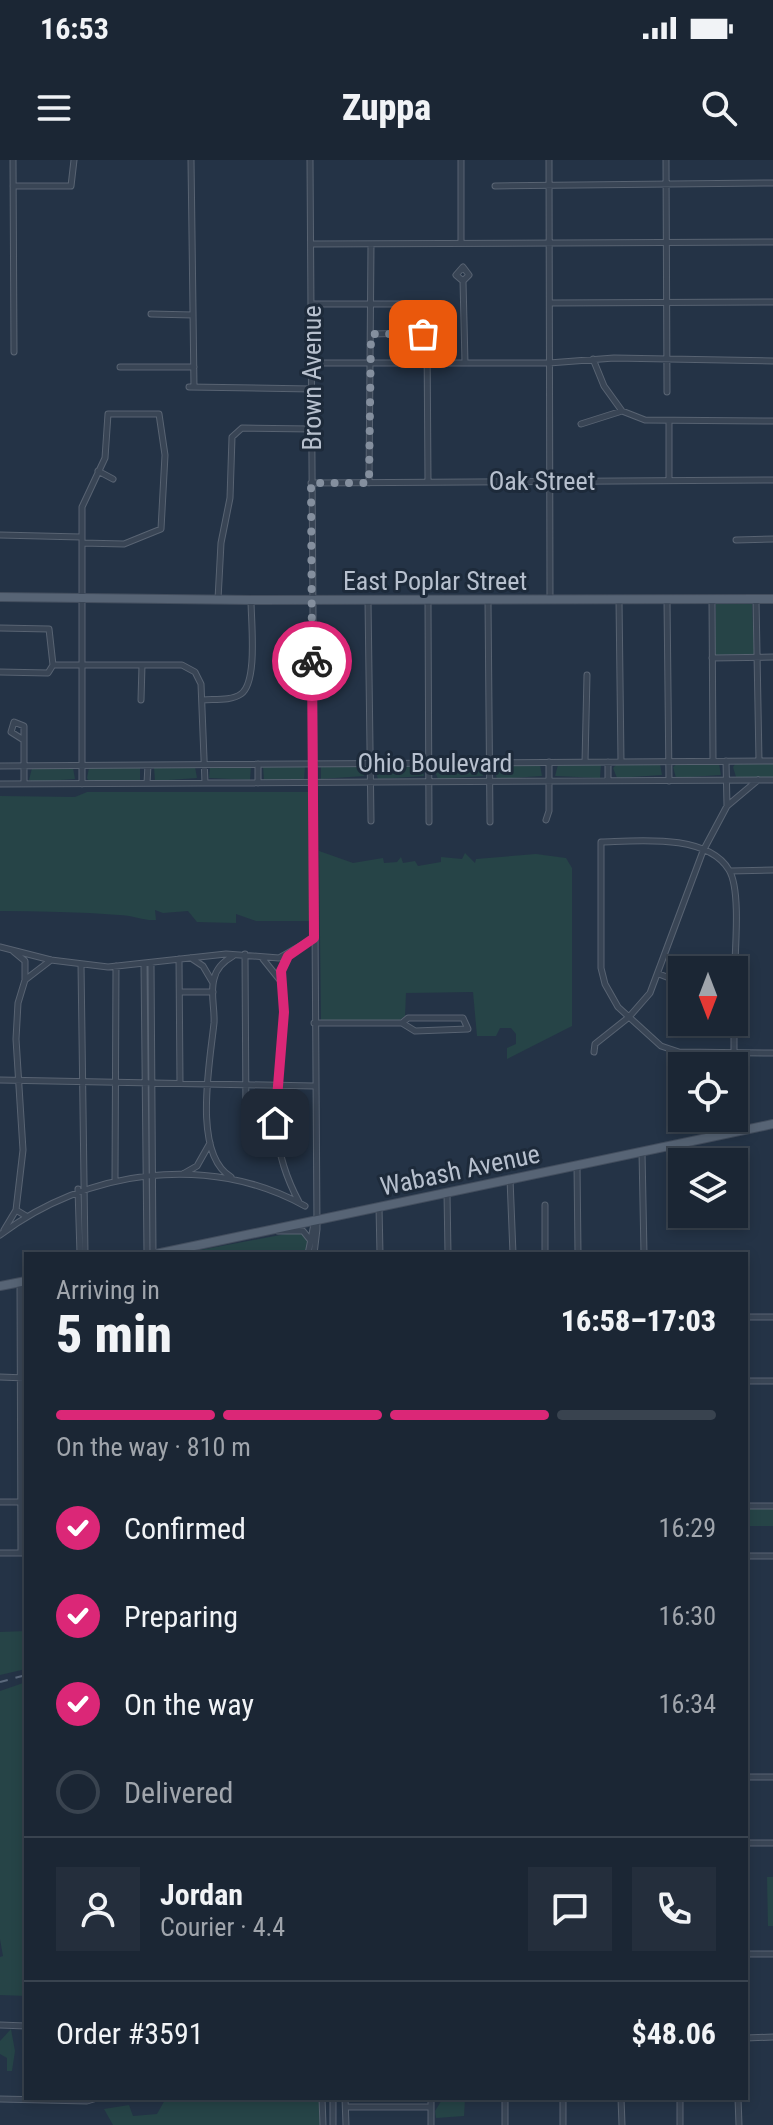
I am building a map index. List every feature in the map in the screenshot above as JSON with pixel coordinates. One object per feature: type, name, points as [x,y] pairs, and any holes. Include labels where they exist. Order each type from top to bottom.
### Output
[{"type":"main road","name":"East Poplar Street","points":[[0,597],[368,601],[773,599]]},
{"type":"main road","name":"Wabash Avenue","points":[[162,1252],[773,1124]]},
{"type":"main road","points":[[0,1286],[23,1282]]},
{"type":"street","points":[[13,160],[14,352]]},
{"type":"street","points":[[13,186],[71,186],[74,160]]},
{"type":"street","points":[[191,160],[192,387],[312,389]]},
{"type":"street","name":"Brown Avenue","points":[[310,160],[315,1221],[311,1252]]},
{"type":"street","points":[[461,160],[461,243]]},
{"type":"street","points":[[549,160],[550,601]]},
{"type":"street","points":[[666,160],[667,392]]},
{"type":"street","points":[[495,186],[773,183]]},
{"type":"street","points":[[312,244],[773,242]]},
{"type":"street","points":[[369,483],[371,244]]},
{"type":"street","points":[[463,281],[465,363]]},
{"type":"street","points":[[550,303],[773,302]]},
{"type":"street","points":[[312,304],[420,304]]},
{"type":"street","points":[[151,314],[193,315]]},
{"type":"street","points":[[371,334],[423,334],[427,337],[428,482]]},
{"type":"street","points":[[593,359],[611,400],[622,411],[645,420],[773,421]]},
{"type":"street","points":[[312,363],[549,363],[593,359],[773,361]]},
{"type":"street","points":[[120,367],[194,367]]},
{"type":"street","points":[[581,424],[622,411]]},
{"type":"street","points":[[0,535],[82,540],[124,544],[161,529],[165,455],[159,414],[108,414],[106,450],[82,507],[82,540],[81,597],[82,784]]},
{"type":"street","points":[[669,421],[669,480]]},
{"type":"street","points":[[218,600],[221,543],[229,508],[231,447],[235,432],[242,428],[312,429]]},
{"type":"street","points":[[98,471],[113,479]]},
{"type":"street","name":"Oak Street","points":[[311,483],[773,480]]},
{"type":"street","points":[[736,540],[773,539]]},
{"type":"street","points":[[756,599],[759,761]]},
{"type":"street","points":[[203,700],[234,697],[244,692],[251,681],[251,600]]},
{"type":"street","points":[[619,600],[621,762]]},
{"type":"street","points":[[667,600],[669,781]]},
{"type":"street","points":[[712,600],[713,761]]},
{"type":"street","points":[[368,601],[371,821]]},
{"type":"street","points":[[428,601],[429,822]]},
{"type":"street","points":[[488,601],[490,822]]},
{"type":"street","points":[[0,628],[49,629],[53,665],[48,673],[0,672]]},
{"type":"street","points":[[712,658],[773,657]]},
{"type":"street","points":[[53,665],[182,665],[195,672],[201,684],[203,700],[205,783]]},
{"type":"street","points":[[141,700],[142,665]]},
{"type":"street","points":[[585,762],[587,675]]},
{"type":"street","points":[[22,739],[24,784]]},
{"type":"street","points":[[608,761],[608,781]]},
{"type":"street","points":[[726,761],[727,806]]},
{"type":"street","name":"Ohio Boulevard","points":[[0,766],[773,761]]},
{"type":"street","points":[[546,820],[549,811],[549,762]]},
{"type":"street","points":[[258,764],[258,783]]},
{"type":"street","points":[[147,783],[148,765]]},
{"type":"street","points":[[594,1052],[595,1044],[629,1017],[650,993],[703,851],[727,806],[759,780]]},
{"type":"street","name":"Ohio Boulevard","points":[[0,784],[773,780]]},
{"type":"street","points":[[679,1052],[661,1046],[611,996],[601,968],[601,842],[669,841],[703,851],[730,871],[773,870]]},
{"type":"street","points":[[730,871],[734,895],[734,956]]},
{"type":"street","points":[[0,947],[51,960],[116,966],[236,954],[262,958],[288,956],[314,938]]},
{"type":"street","points":[[0,1235],[16,1210],[23,1159],[17,1020],[25,980],[25,961],[12,949]]},
{"type":"street","points":[[236,954],[224,962],[213,983],[208,1084],[210,1142],[219,1168],[236,1180]]},
{"type":"street","points":[[245,954],[246,1120]]},
{"type":"street","points":[[0,1235],[27,1216],[81,1187],[148,1176],[236,1180],[280,1193],[302,1204],[289,1184],[276,1136],[276,1085],[284,1012],[280,979],[288,956]]},
{"type":"street","points":[[190,958],[203,966],[213,983]]},
{"type":"street","points":[[262,958],[280,979]]},
{"type":"street","points":[[179,959],[180,1083]]},
{"type":"street","points":[[25,980],[51,960]]},
{"type":"street","points":[[147,963],[148,1176],[152,1252]]},
{"type":"street","points":[[81,964],[83,1252]]},
{"type":"street","points":[[115,1180],[116,966]]},
{"type":"street","points":[[659,974],[668,978]]},
{"type":"street","points":[[181,992],[213,992]]},
{"type":"street","points":[[314,1023],[402,1023],[415,1031],[468,1029],[463,1018],[408,1018],[402,1023]]},
{"type":"street","points":[[734,1036],[734,1052]]},
{"type":"street","points":[[748,1052],[773,1053]]},
{"type":"street","points":[[0,1080],[314,1086]]},
{"type":"street","points":[[179,1176],[197,1166],[210,1142]]},
{"type":"street","points":[[642,1152],[644,1252]]},
{"type":"street","points":[[577,1165],[578,1252]]},
{"type":"street","points":[[510,1179],[513,1252]]},
{"type":"street","points":[[280,1193],[289,1184]]},
{"type":"street","points":[[447,1193],[448,1252]]},
{"type":"street","points":[[545,1205],[545,1252]]},
{"type":"street","points":[[379,1207],[380,1252]]},
{"type":"street","points":[[16,1210],[27,1216]]},
{"type":"street","name":"Brown Avenue","points":[[311,1252],[315,1221]]},
{"type":"street","points":[[265,1232],[301,1230],[311,1241]]},
{"type":"street","points":[[0,1553],[24,1553],[23,1282]]},
{"type":"street","points":[[748,1317],[773,1317]]},
{"type":"street","points":[[0,1377],[24,1378]]},
{"type":"street","points":[[748,1381],[773,1381]]},
{"type":"street","points":[[0,1502],[23,1502]]},
{"type":"street","points":[[748,1506],[773,1506]]},
{"type":"street","points":[[748,1556],[773,1556]]},
{"type":"street","points":[[748,1777],[773,1777]]},
{"type":"street","points":[[748,1843],[773,1843]]},
{"type":"street","points":[[748,1954],[773,1954]]},
{"type":"street","points":[[0,2025],[24,2026]]},
{"type":"street","points":[[748,2038],[773,2037]]},
{"type":"street","points":[[0,2099],[24,2100]]},
{"type":"street","points":[[44,2100],[90,2100]]},
{"type":"street","points":[[322,2100],[323,2125]]},
{"type":"street","points":[[333,2100],[333,2125]]},
{"type":"street","points":[[345,2100],[346,2125]]},
{"type":"street","points":[[431,2100],[431,2125]]},
{"type":"street","points":[[505,2100],[505,2125]]},
{"type":"street","points":[[563,2100],[563,2125]]},
{"type":"street","points":[[621,2100],[622,2125]]},
{"type":"street","points":[[680,2100],[680,2125]]},
{"type":"street","points":[[738,2100],[739,2125]]},
{"type":"street","points":[[346,2107],[431,2107]]},
{"type":"green space","points":[[716,603],[752,604],[754,654],[715,655]]},
{"type":"green space","points":[[736,763],[773,763],[773,777],[736,777],[733,767]]},
{"type":"green space","points":[[601,764],[600,778],[555,776],[558,765]]},
{"type":"green space","points":[[617,764],[660,764],[662,775],[617,778],[613,768]]},
{"type":"green space","points":[[677,764],[719,764],[721,775],[676,778],[673,767]]},
{"type":"green space","points":[[379,765],[422,765],[424,776],[378,779],[375,769]]},
{"type":"green space","points":[[438,765],[481,765],[483,776],[438,779],[434,769]]},
{"type":"green space","points":[[498,765],[540,765],[542,776],[497,779],[494,768]]},
{"type":"green space","points":[[251,766],[250,780],[209,778],[210,767]]},
{"type":"green space","points":[[305,766],[304,780],[264,780],[263,767]]},
{"type":"green space","points":[[321,766],[362,766],[364,776],[321,779]]},
{"type":"green space","points":[[140,767],[140,781],[89,781],[87,778],[89,768]]},
{"type":"green space","points":[[154,767],[195,767],[197,778],[155,781]]},
{"type":"green space","points":[[32,768],[73,768],[75,779],[33,782],[29,780]]},
{"type":"green space","points":[[87,792],[308,792],[310,921],[256,921],[236,914],[236,923],[197,922],[188,911],[163,913],[155,910],[156,920],[151,920],[124,915],[0,911],[0,796],[75,797]]},
{"type":"green space","points":[[319,851],[353,863],[383,858],[384,863],[397,862],[401,857],[403,863],[415,861],[418,866],[441,862],[441,857],[462,859],[465,853],[475,863],[476,859],[536,854],[566,858],[572,868],[572,1026],[507,1059],[507,1048],[516,1044],[516,1034],[511,1028],[500,1028],[496,1036],[477,1036],[473,992],[406,993],[405,1016],[400,1020],[321,1020]]},
{"type":"green space","points":[[296,1232],[302,1232],[309,1242],[306,1252],[190,1252]]},
{"type":"green space","points":[[773,1505],[773,1526],[748,1526],[748,1506]]},
{"type":"green space","points":[[24,1631],[24,1669],[0,1675],[0,1632]]},
{"type":"green space","points":[[24,1683],[24,1996],[0,1995],[0,1957],[3,1956],[0,1939],[0,1691]]},
{"type":"green space","points":[[767,1877],[773,1877],[773,1926],[768,1926]]},
{"type":"green space","points":[[11,2029],[15,2051],[12,2071],[7,2071],[7,2058],[0,2054],[0,2041]]},
{"type":"green space","points":[[165,2100],[321,2100],[321,2125],[113,2125],[104,2109],[129,2105],[133,2116],[157,2114]]},
{"type":"green space","points":[[442,2100],[465,2100],[464,2116],[436,2118],[435,2111]]},
{"type":"railway","points":[[0,1682],[24,1676]]},
{"type":"way so far","points":[[312,661],[311,483],[369,483],[371,334],[423,334]]},
{"type":"route","points":[[275,1123],[277,1067],[284,1012],[280,979],[282,965],[288,956],[314,938],[312,661]]}]
